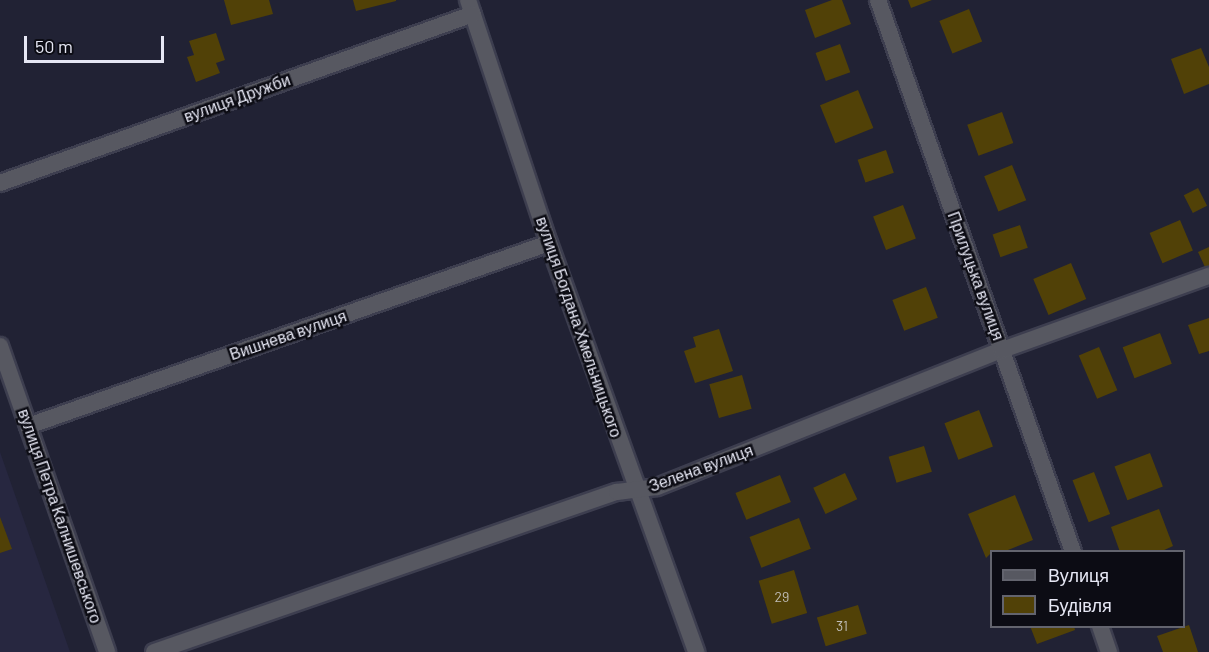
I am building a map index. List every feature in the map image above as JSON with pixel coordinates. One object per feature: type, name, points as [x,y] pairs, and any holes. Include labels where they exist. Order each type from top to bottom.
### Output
[{"type":"street","name":"Прилуцька вулиця","points":[[878,0],[1072,550]]},
{"type":"street","name":"вулиця Дружби","points":[[0,183],[471,7]]},
{"type":"street","name":"вулиця Богдана Хмельницького","points":[[471,7],[549,243],[696,652]]},
{"type":"street","name":"Вишнева вулиця","points":[[28,426],[549,243]]},
{"type":"street","name":"Зелена вулиця","points":[[154,652],[617,492],[657,487],[1002,350],[1209,276]]},
{"type":"street","name":"вулиця Петра Калнишевського","points":[[0,346],[107,652]]},
{"type":"street","points":[[1100,628],[1109,652]]},
{"type":"shaded area","points":[[0,452],[70,652],[0,652]]},
{"type":"building","points":[[224,0],[269,0],[273,14],[231,25]]},
{"type":"building","points":[[353,0],[396,0],[396,1],[356,11]]},
{"type":"building","points":[[832,0],[842,0],[851,24],[815,38],[805,10]]},
{"type":"building","points":[[908,0],[932,0],[911,8]]},
{"type":"building","points":[[969,9],[982,41],[952,53],[939,21]]},
{"type":"building","points":[[216,33],[225,60],[216,63],[220,73],[196,82],[187,57],[194,55],[189,41]]},
{"type":"building","points":[[840,44],[850,72],[826,81],[816,53]]},
{"type":"building","points":[[1201,48],[1209,67],[1209,84],[1184,94],[1171,59]]},
{"type":"building","points":[[858,90],[873,128],[835,143],[820,105]]},
{"type":"building","points":[[1002,112],[1013,143],[979,156],[967,125]]},
{"type":"building","points":[[886,150],[894,173],[865,182],[858,160]]},
{"type":"building","points":[[1012,165],[1026,200],[998,211],[984,176]]},
{"type":"building","points":[[1198,188],[1207,206],[1193,213],[1184,195]]},
{"type":"building","points":[[903,205],[916,239],[886,250],[873,216]]},
{"type":"building","points":[[1180,220],[1193,250],[1163,263],[1150,233]]},
{"type":"building","points":[[1020,225],[1028,248],[1000,257],[993,234]]},
{"type":"building","points":[[1209,247],[1209,266],[1205,267],[1198,252]]},
{"type":"building","points":[[1071,263],[1086,299],[1048,315],[1033,279]]},
{"type":"building","points":[[926,287],[938,318],[904,331],[892,300]]},
{"type":"building","points":[[1209,318],[1209,351],[1199,354],[1188,325]]},
{"type":"building","points":[[719,329],[733,371],[695,383],[684,351],[696,347],[693,337]]},
{"type":"building","points":[[1160,333],[1172,364],[1134,378],[1123,347]]},
{"type":"building","points":[[1099,347],[1117,390],[1097,399],[1079,356]]},
{"type":"building","points":[[742,375],[752,409],[719,418],[709,384]]},
{"type":"building","points":[[979,410],[993,446],[958,460],[944,423]]},
{"type":"building","points":[[924,446],[932,472],[897,483],[889,457]]},
{"type":"building","points":[[1150,453],[1163,487],[1127,500],[1115,467]]},
{"type":"building","points":[[1094,472],[1110,514],[1089,522],[1073,480]]},
{"type":"building","points":[[845,473],[857,499],[826,514],[813,488]]},
{"type":"building","points":[[780,475],[791,502],[746,520],[735,493]]},
{"type":"building","points":[[1015,495],[1033,540],[1008,550],[990,550],[986,558],[968,514]]},
{"type":"building","points":[[1159,509],[1173,546],[1164,550],[1119,550],[1111,527]]},
{"type":"building","points":[[0,517],[12,549],[0,553]]},
{"type":"building","points":[[799,518],[811,549],[761,568],[750,537]]},
{"type":"building","points":[[794,570],[807,613],[772,624],[759,581]]},
{"type":"building","points":[[858,605],[867,634],[826,646],[817,618]]},
{"type":"building","points":[[1189,625],[1198,652],[1163,652],[1157,636]]},
{"type":"building","points":[[1031,628],[1074,628],[1075,630],[1037,644]]}]
